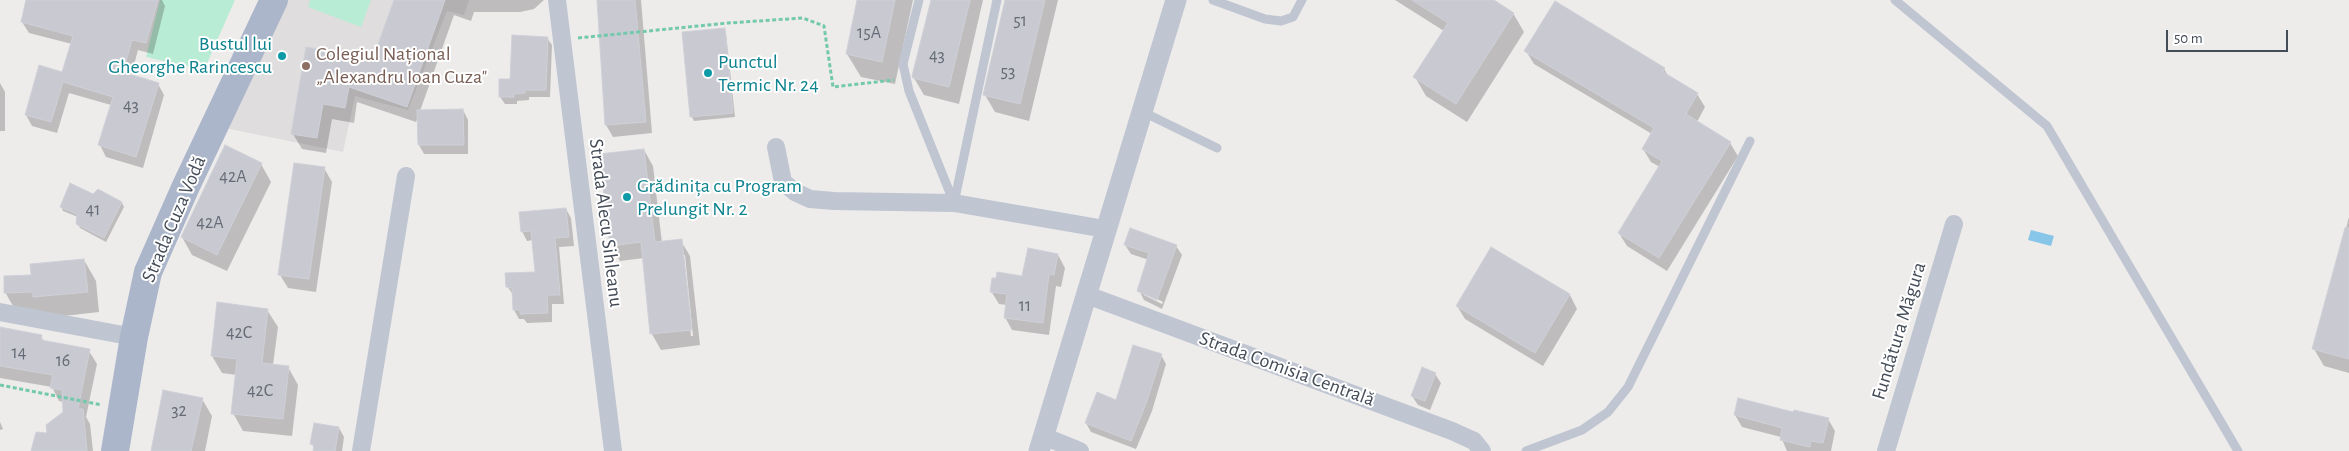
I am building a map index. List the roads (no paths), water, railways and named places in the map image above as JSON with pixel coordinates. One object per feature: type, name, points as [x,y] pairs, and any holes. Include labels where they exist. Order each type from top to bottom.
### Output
[{"type":"main road","name":"Strada Cuza Vodă","points":[[115,451],[134,337],[148,272],[161,240],[274,0]]},
{"type":"street","name":"Strada Alecu Sihleanu","points":[[557,0],[613,451]]},
{"type":"street","points":[[1080,451],[1041,444],[1088,295],[1105,229],[1176,0]]},
{"type":"street","points":[[776,147],[783,182],[794,192],[810,199],[954,203],[1105,229]]},
{"type":"street","points":[[361,451],[406,176]]},
{"type":"street","name":"Fundătura Măgura","points":[[1886,451],[1954,224]]},
{"type":"street","name":"Strada Comisia Centrală","points":[[1088,295],[1452,431],[1474,441],[1482,451]]},
{"type":"street","points":[[0,312],[134,337]]},
{"type":"lane","points":[[919,0],[903,64],[909,91],[954,203]]},
{"type":"lane","points":[[954,203],[997,0]]},
{"type":"lane","points":[[1213,0],[1265,19],[1281,21],[1293,17],[1302,0]]},
{"type":"lane","points":[[1895,0],[2047,126],[2238,451]]},
{"type":"lane","points":[[1141,110],[1217,148]]},
{"type":"lane","points":[[1526,451],[1582,430],[1608,412],[1628,387],[1750,141]]},
{"type":"water","points":[[2031,230],[2054,236],[2051,246],[2028,240]]},
{"type":"place","name":"Bustul lui Gheorghe Rarincescu","points":[[282,56]]},
{"type":"place","name":"Colegiul Național „Alexandru Ioan Cuza\"","points":[[306,66]]},
{"type":"place","name":"Punctul Termic Nr. 24","points":[[708,73]]},
{"type":"place","name":"Grădinița cu Program Prelungit Nr. 2","points":[[627,197]]}]
